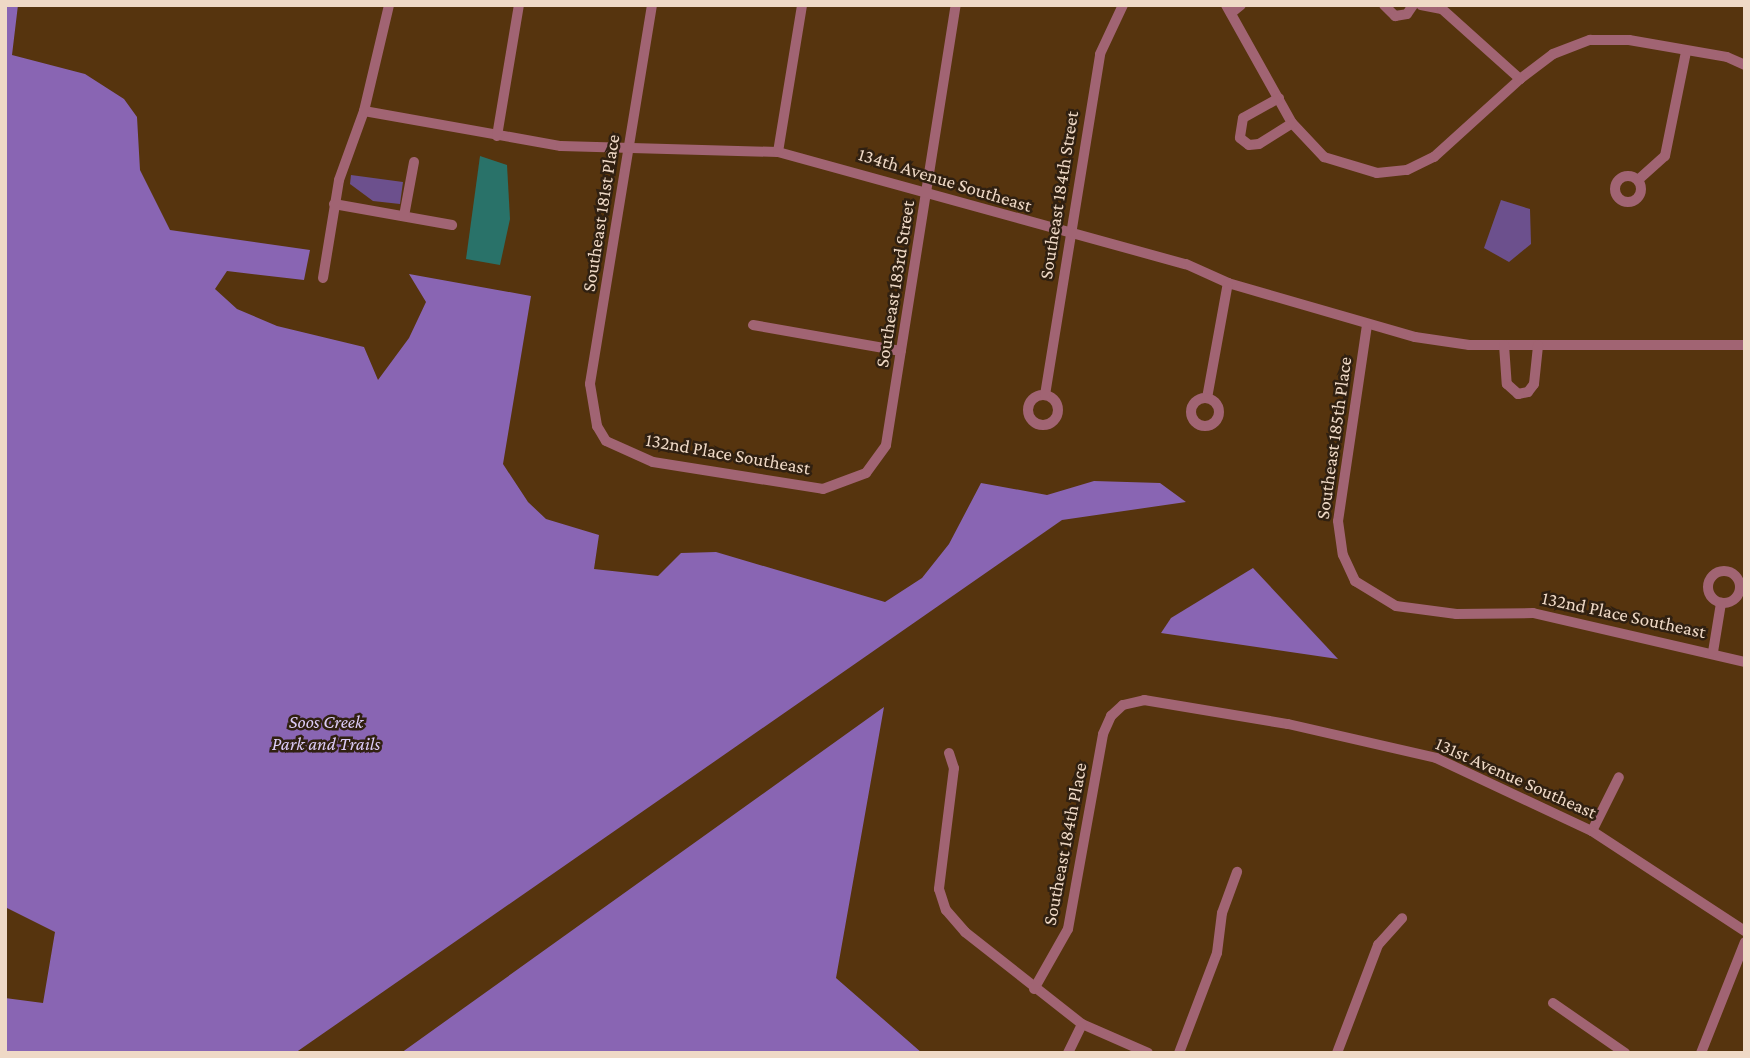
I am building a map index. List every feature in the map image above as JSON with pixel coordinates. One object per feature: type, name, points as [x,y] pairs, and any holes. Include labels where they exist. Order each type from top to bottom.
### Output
[{"type":"street","points":[[323,278],[334,204],[363,111],[389,5]]},
{"type":"street","points":[[497,136],[519,5]]},
{"type":"street","name":"Southeast 181st Place","points":[[597,426],[590,384],[652,5]]},
{"type":"street","points":[[778,152],[802,5]]},
{"type":"street","name":"Southeast 183rd Street","points":[[862,476],[877,461],[886,445],[956,5]]},
{"type":"street","name":"Southeast 184th Street","points":[[1045,395],[1100,54],[1123,5]]},
{"type":"street","points":[[1241,5],[1229,9],[1292,123],[1324,157],[1377,173],[1407,170],[1434,157],[1520,79],[1553,54],[1590,40],[1629,40],[1727,57],[1745,65]]},
{"type":"street","points":[[1384,5],[1395,16],[1407,14],[1413,5]]},
{"type":"street","points":[[1421,5],[1442,9],[1520,79]]},
{"type":"street","points":[[1638,180],[1665,156],[1686,52]]},
{"type":"street","points":[[1279,98],[1243,118],[1240,138],[1249,145],[1259,144],[1292,123]]},
{"type":"street","name":"134th Avenue Southeast","points":[[363,111],[561,146],[778,152],[1070,236],[1185,264],[1228,284],[1415,337],[1504,345],[1745,345]]},
{"type":"street","points":[[404,216],[414,162]]},
{"type":"street","points":[[334,204],[452,225]]},
{"type":"street","points":[[1207,398],[1228,284]]},
{"type":"street","points":[[753,325],[901,351]]},
{"type":"street","name":"Southeast 185th Place","points":[[1343,555],[1338,521],[1367,325]]},
{"type":"street","points":[[1504,345],[1507,384],[1518,394],[1528,392],[1534,384],[1538,345]]},
{"type":"street","name":"132nd Place Southeast","points":[[597,426],[606,441],[653,462],[823,489],[862,476]]},
{"type":"street","name":"132nd Place Southeast","points":[[1343,555],[1355,581],[1396,606],[1455,614],[1533,613],[1713,652],[1745,662]]},
{"type":"street","points":[[1713,652],[1721,603]]},
{"type":"street","name":"131st Avenue Southeast","points":[[1123,705],[1144,700],[1288,724],[1436,758],[1592,831],[1745,931]]},
{"type":"street","name":"Southeast 184th Place","points":[[1034,989],[1068,929],[1103,734],[1111,716],[1123,705]]},
{"type":"street","points":[[949,753],[954,768],[939,889],[946,910],[965,932],[1034,989],[1082,1024],[1148,1053]]},
{"type":"street","points":[[1592,831],[1619,777]]},
{"type":"street","points":[[1179,1053],[1217,953],[1222,913],[1237,872]]},
{"type":"street","points":[[1337,1053],[1378,945],[1402,918]]},
{"type":"street","points":[[1701,1053],[1745,942]]},
{"type":"street","points":[[1553,1003],[1625,1053]]},
{"type":"street","points":[[1068,1053],[1082,1024]]},
{"type":"shaded area","points":[[351,175],[403,182],[400,204],[373,201],[350,184]]},
{"type":"shaded area","points":[[1501,200],[1530,209],[1531,244],[1509,262],[1484,248]]},
{"type":"green space","name":"Soos Creek Park and Trails","points":[[5,5],[18,5],[12,55],[85,74],[124,99],[137,117],[140,170],[170,230],[310,250],[304,280],[227,271],[215,289],[237,309],[277,326],[364,347],[378,380],[409,338],[426,302],[409,274],[531,296],[503,464],[528,502],[546,519],[599,535],[594,569],[658,576],[681,553],[716,552],[885,602],[922,578],[949,544],[981,483],[1047,495],[1094,481],[1160,483],[1186,502],[1062,520],[295,1053],[5,1053],[5,998],[43,1003],[55,932],[5,907]]},
{"type":"green space","points":[[1253,568],[1338,659],[1161,633],[1171,618]]},
{"type":"green space","points":[[884,707],[836,978],[922,1053],[401,1053]]},
{"type":"water","points":[[480,156],[507,165],[510,219],[500,265],[466,259]]}]
